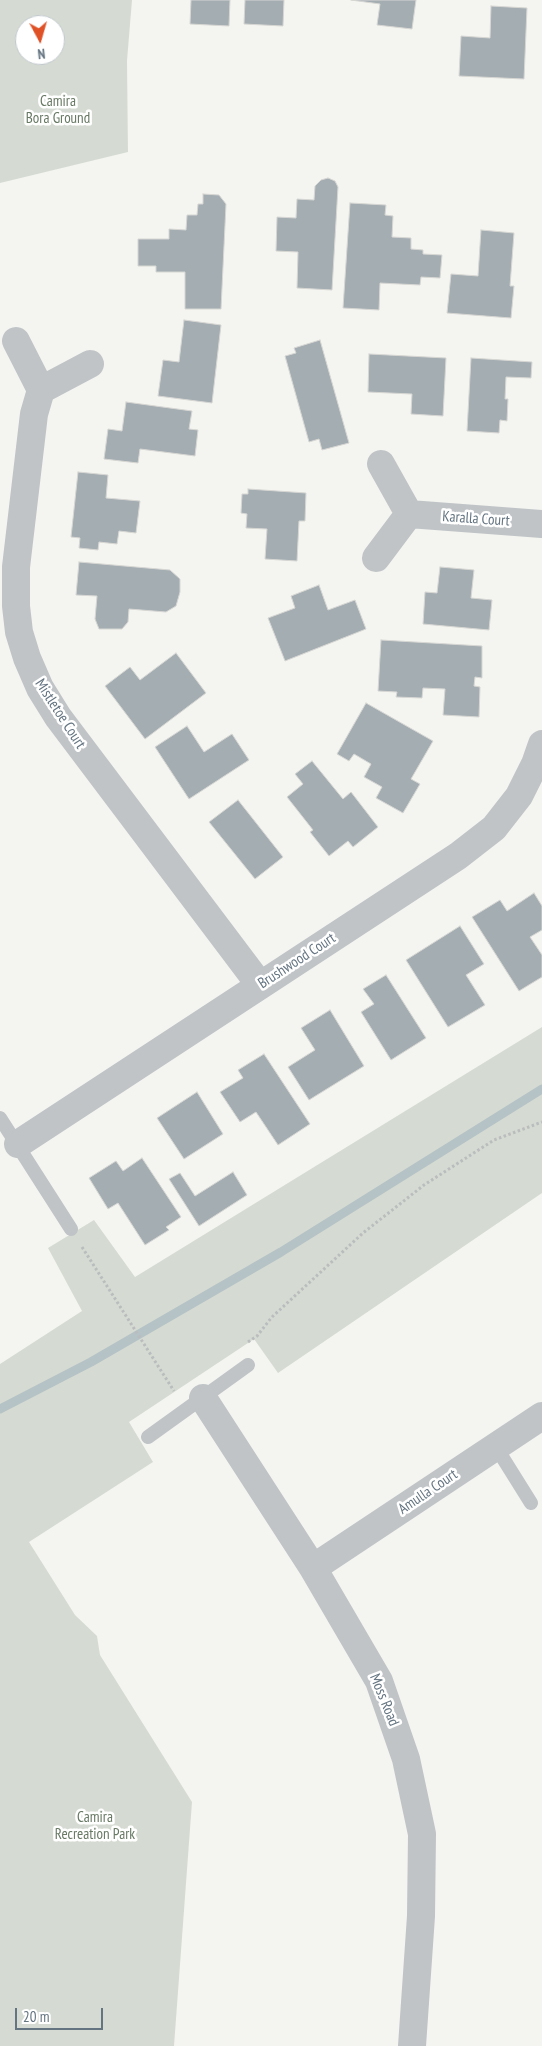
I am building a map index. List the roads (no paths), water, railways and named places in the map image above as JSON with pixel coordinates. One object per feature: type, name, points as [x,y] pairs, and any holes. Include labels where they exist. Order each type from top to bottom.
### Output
[{"type":"street","points":[[16,340],[41,390],[90,364]]},
{"type":"street","name":"Mistletoe Court","points":[[41,390],[34,414],[16,567],[16,606],[27,658],[40,688],[58,717],[260,985]]},
{"type":"street","points":[[376,558],[409,514],[381,464]]},
{"type":"street","name":"Karalla Court","points":[[409,514],[542,524]]},
{"type":"street","name":"Brushwood Court","points":[[18,1144],[458,856],[494,828],[519,796],[542,744]]},
{"type":"street","name":"Moss Road","points":[[203,1398],[313,1568],[378,1681],[406,1760],[422,1834],[421,1916],[412,2046]]},
{"type":"street","name":"Amulla Court","points":[[313,1568],[542,1416]]},
{"type":"lane","points":[[0,1118],[71,1229]]},
{"type":"lane","points":[[148,1437],[248,1365]]},
{"type":"lane","points":[[496,1446],[531,1503]]},
{"type":"waterway","points":[[0,1409],[91,1362],[281,1252],[542,1089]]},
{"type":"park label","name":"Camira Bora Ground","points":[[58,110]]},
{"type":"park label","name":"Camira Recreation Park","points":[[95,1826]]}]
